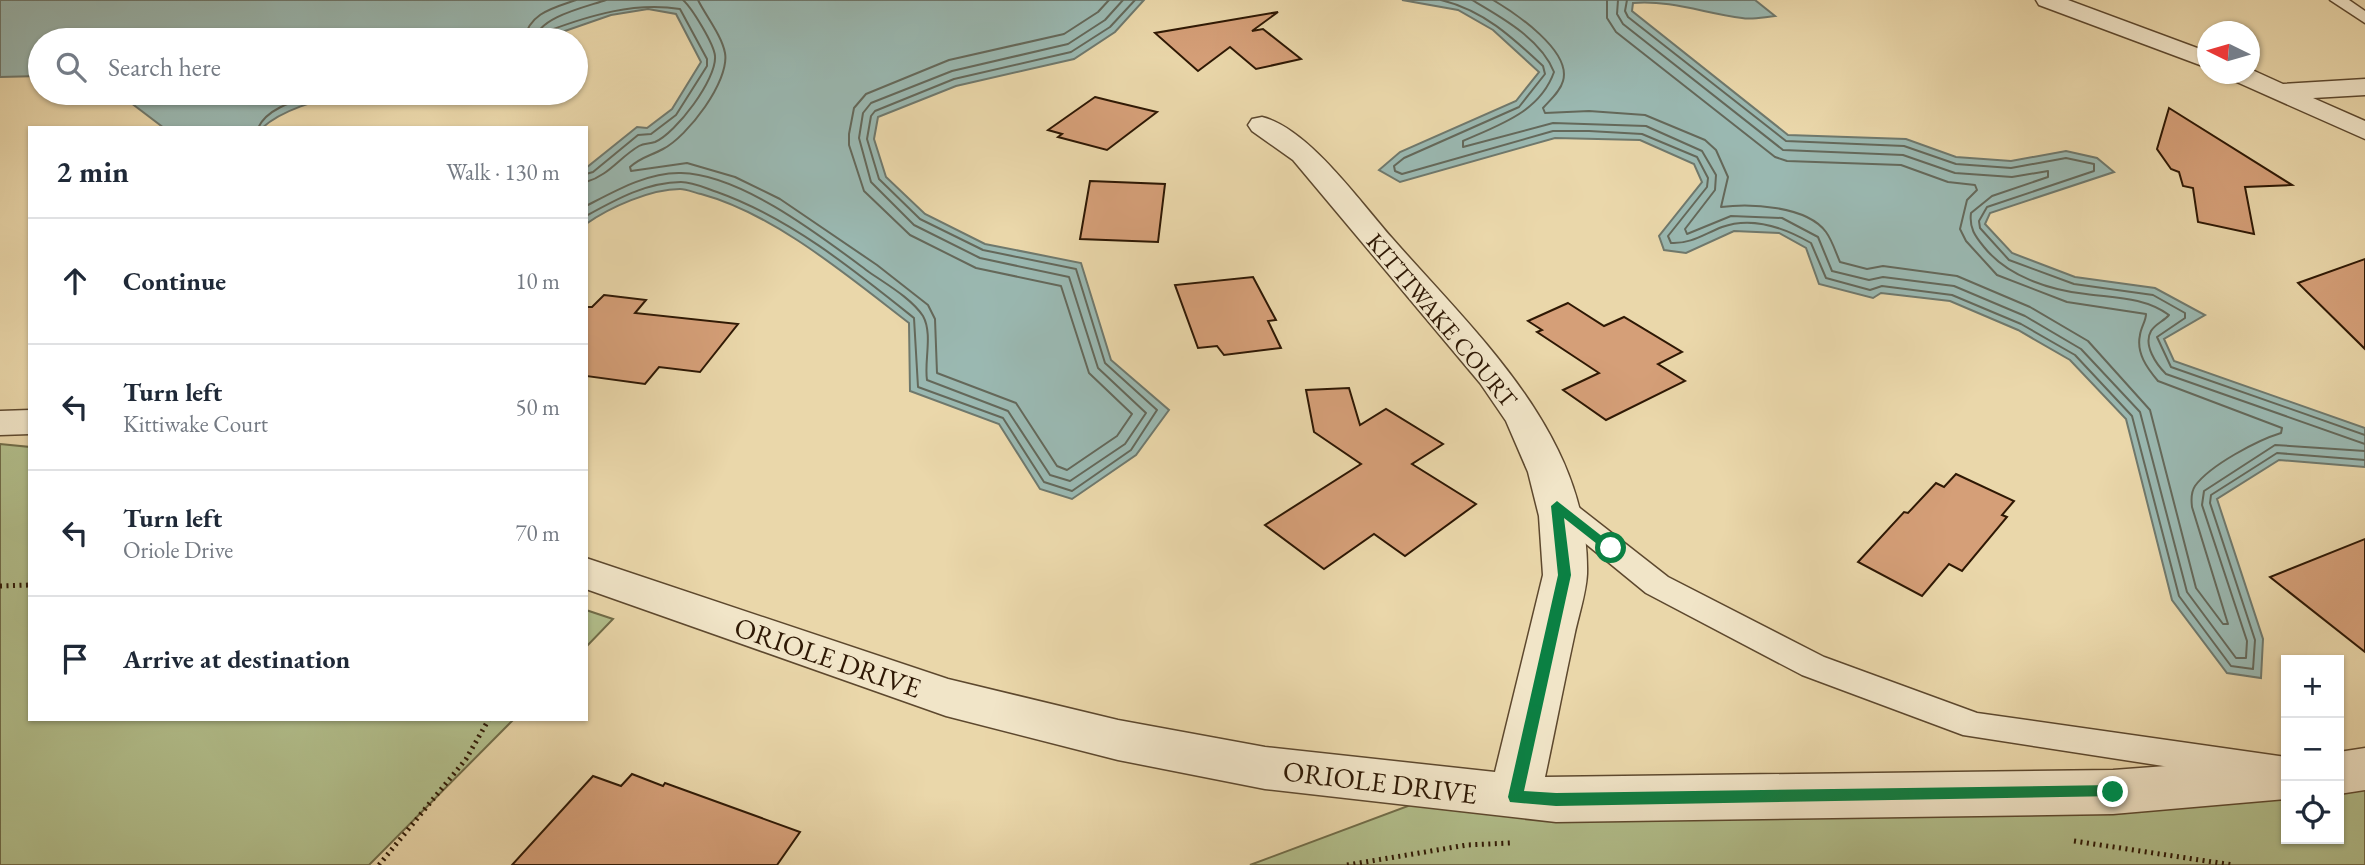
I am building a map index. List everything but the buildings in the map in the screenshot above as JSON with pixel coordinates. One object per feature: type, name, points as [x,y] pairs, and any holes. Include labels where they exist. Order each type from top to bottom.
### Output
[{"type":"street","points":[[2047,0],[2197,57]]},
{"type":"street","points":[[2260,83],[2365,131]]},
{"type":"street","points":[[2283,92],[2365,87]]},
{"type":"street","name":"KITTIWAKE COURT","points":[[1262,125],[1303,154],[1493,376],[1525,421],[1548,472],[1557,506],[1565,575],[1515,797]]},
{"type":"street","points":[[0,423],[28,422]]},
{"type":"street","name":"ORIOLE DRIVE","points":[[588,574],[946,697],[1118,740],[1265,768],[1556,800],[2113,792],[2281,778]]},
{"type":"street","points":[[2344,772],[2365,769]]},
{"type":"lane","points":[[2338,0],[2365,18]]},
{"type":"lane","points":[[1557,506],[1657,585],[1813,666],[1962,721],[1988,728],[2281,770]]},
{"type":"path","points":[[0,586],[28,585]]},
{"type":"path","points":[[379,865],[466,759],[488,721]]},
{"type":"green space","points":[[0,444],[28,447],[28,721],[512,721],[369,865],[0,865]]},
{"type":"green space","points":[[588,611],[613,619],[588,645]]},
{"type":"green space","points":[[1928,775],[2281,777],[2281,844],[2344,844],[2344,777],[2365,777],[2365,865],[1250,865],[1440,794]]},
{"type":"water","points":[[0,0],[1144,0],[1115,32],[1074,59],[956,86],[878,117],[874,139],[886,177],[925,214],[985,244],[1081,263],[1111,360],[1169,410],[1136,455],[1072,499],[1040,489],[999,424],[910,391],[909,323],[784,231],[729,203],[680,189],[656,192],[631,200],[588,223],[588,166],[637,127],[647,128],[672,109],[701,62],[676,14],[648,9],[611,15],[574,28],[28,28],[28,76],[0,77]]},
{"type":"water","points":[[1402,0],[1755,0],[1775,16],[1746,19],[1674,5],[1647,3],[1633,3],[1632,11],[1788,135],[1906,139],[1956,157],[2011,161],[2066,151],[2097,158],[2114,172],[1990,213],[1985,224],[2012,253],[2075,277],[2155,288],[2205,315],[2164,339],[2174,361],[2365,428],[2365,467],[2279,460],[2217,499],[2263,639],[2261,678],[2227,673],[2172,600],[2126,419],[2070,360],[2018,330],[1950,301],[1881,293],[1873,298],[1819,284],[1806,248],[1779,233],[1734,231],[1686,253],[1664,250],[1659,236],[1702,182],[1694,164],[1640,140],[1555,138],[1400,182],[1379,170],[1400,152],[1516,101],[1539,72],[1493,30],[1458,10]]},
{"type":"water","points":[[134,105],[305,105],[281,115],[265,126],[161,126]]},
{"type":"route","points":[[1611,548],[1557,506],[1565,575],[1515,797],[1556,800],[2113,792]]}]
